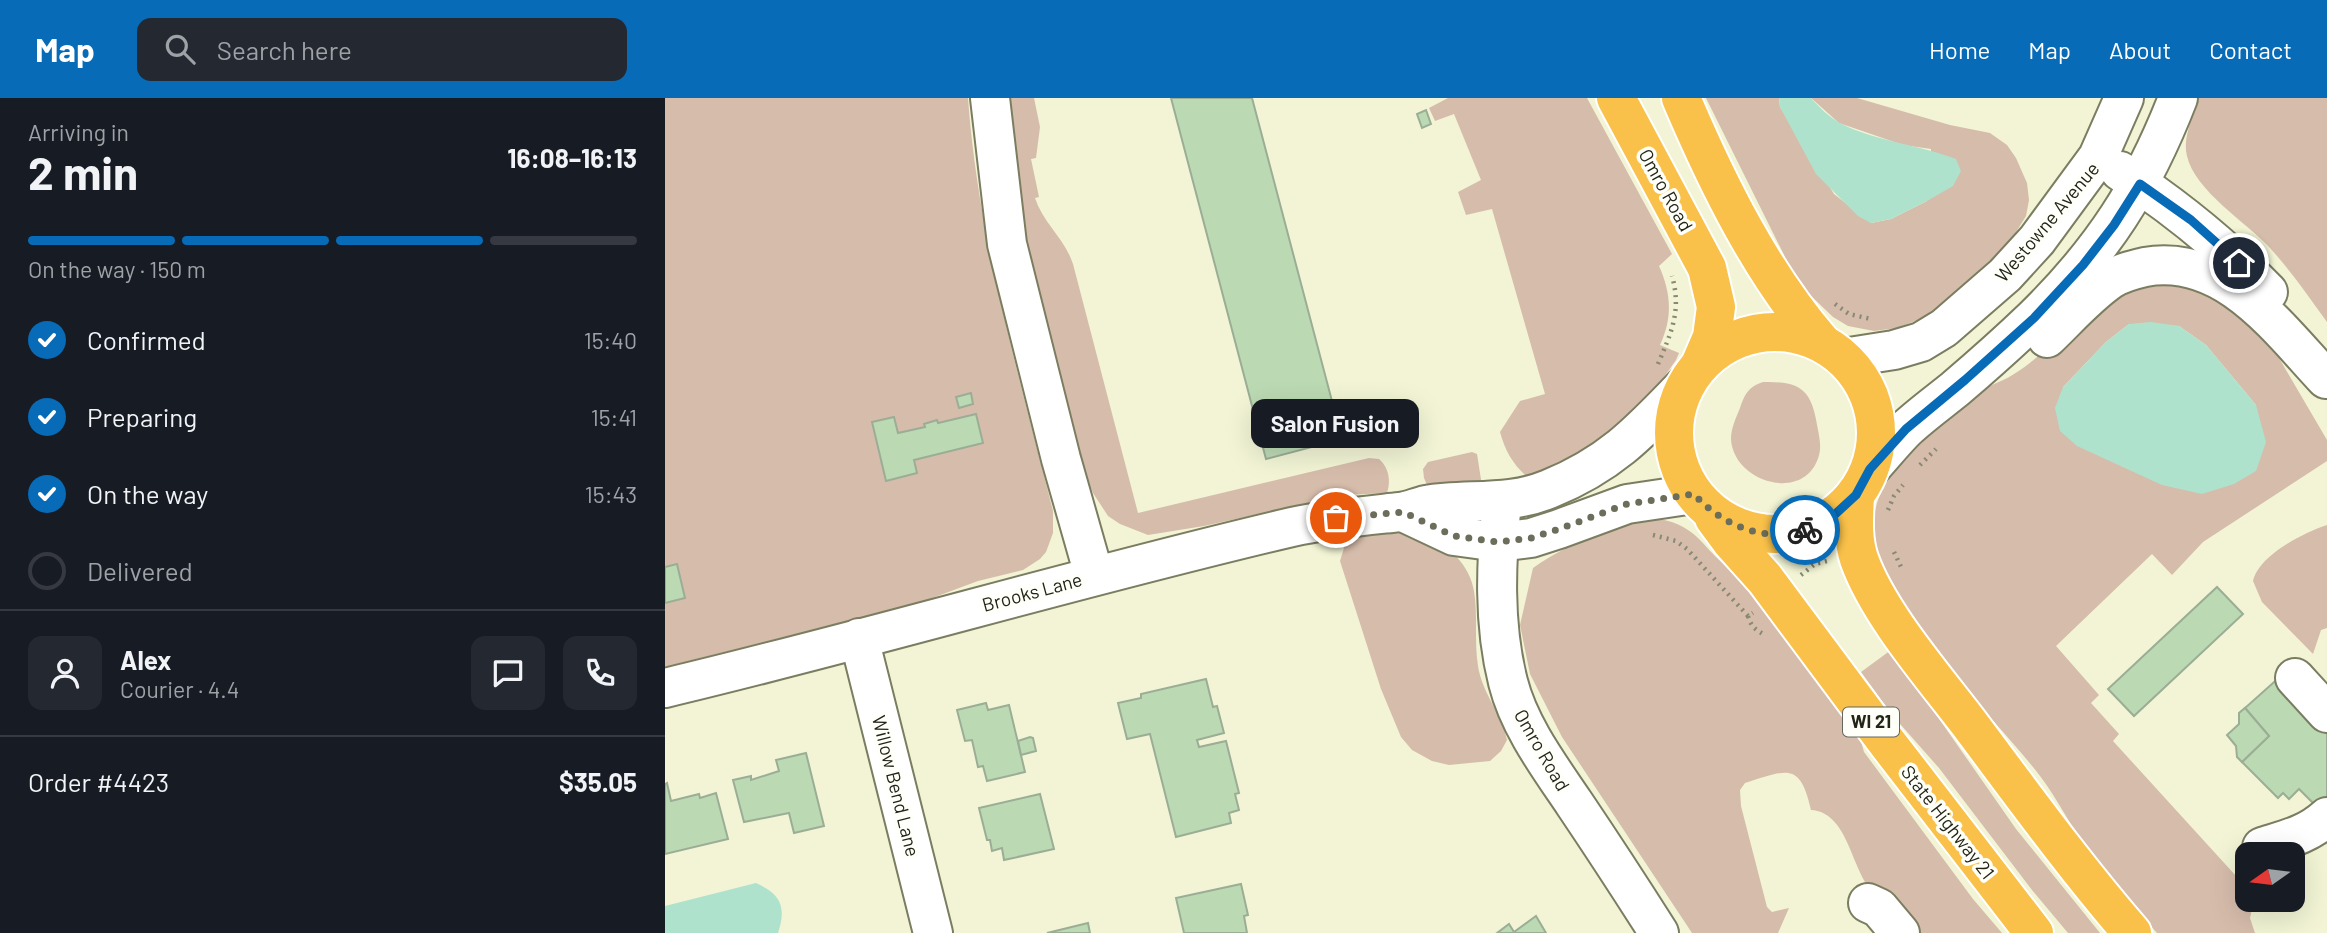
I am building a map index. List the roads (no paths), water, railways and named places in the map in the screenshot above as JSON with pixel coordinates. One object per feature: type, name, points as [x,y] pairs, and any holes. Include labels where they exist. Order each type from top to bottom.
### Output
[{"type":"highway","name":"Omro Road","points":[[1616,98],[1707,268],[1716,307],[1712,337],[1681,373]]},
{"type":"highway","points":[[1681,98],[1756,251],[1800,318],[1862,382],[1873,409],[1876,439],[1853,522],[1858,554],[1868,579],[1916,654],[2041,822],[2132,933]]},
{"type":"highway","points":[[1833,351],[1790,333],[1757,333],[1726,345],[1681,373],[1674,440],[1680,469],[1701,503],[1737,528],[1769,535],[1802,531],[1831,518],[1863,482]]},
{"type":"highway","name":"State Highway 21","points":[[1701,503],[1765,579],[2034,933]]},
{"type":"street","points":[[990,98],[1007,244],[1061,459],[1094,575]]},
{"type":"street","points":[[2098,157],[2124,98]]},
{"type":"street","points":[[1863,482],[1906,429],[2034,318],[2083,265],[2114,225],[2140,184],[2158,150],[2178,98]]},
{"type":"street","name":"Westowne Avenue","points":[[1833,351],[1906,348],[1944,328],[2005,275],[2037,240],[2098,157],[2191,220],[2226,250],[2277,302],[2307,343],[2327,380]]},
{"type":"street","points":[[1965,380],[2021,361],[2109,280],[2131,270],[2160,265],[2185,266],[2236,288],[2264,313],[2327,380]]},
{"type":"street","name":"Omro Road","points":[[1659,933],[1545,760],[1514,699],[1508,684],[1501,643],[1496,576],[1502,501],[1546,491],[1604,461],[1641,432],[1681,373]]},
{"type":"street","name":"Brooks Lane","points":[[665,688],[1094,575],[1294,526],[1336,518],[1403,512],[1425,506],[1502,501]]},
{"type":"street","points":[[1403,512],[1454,536],[1498,542],[1531,538],[1627,504],[1701,503]]},
{"type":"street","name":"Willow Bend Lane","points":[[859,638],[933,933]]},
{"type":"street","points":[[2295,678],[2327,713]]},
{"type":"street","points":[[2280,842],[2298,837],[2327,817]]},
{"type":"street","points":[[1868,903],[1879,908],[1900,933]]},
{"type":"place","name":"Salon Fusion","points":[[1336,518]]}]
